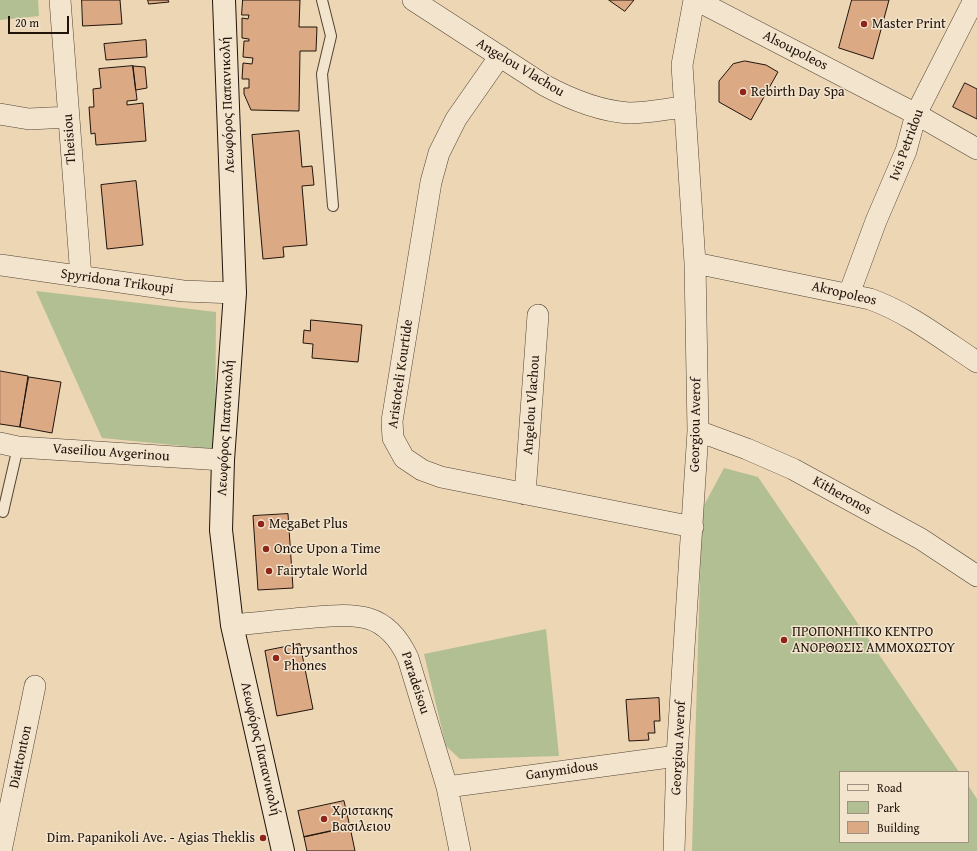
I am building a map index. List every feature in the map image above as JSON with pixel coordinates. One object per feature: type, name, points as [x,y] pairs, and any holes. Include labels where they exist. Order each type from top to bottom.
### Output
[{"type":"street","name":"Theisiou","points":[[60,0],[81,277]]},
{"type":"street","name":"Λεωφόρος Παπανικολή","points":[[224,0],[235,293],[223,460],[221,530],[232,625],[283,851]]},
{"type":"street","name":"Angelou Vlachou","points":[[412,0],[560,93],[598,108],[629,112],[646,112],[684,106]]},
{"type":"street","name":"Georgiou Averof","points":[[674,851],[677,756],[693,527],[698,431],[695,263],[682,65],[695,0]]},
{"type":"street","name":"Alsoupoleos","points":[[695,0],[916,114],[977,149]]},
{"type":"street","name":"Ivis Petridou","points":[[849,294],[876,221],[906,151],[916,114],[974,0]]},
{"type":"street","name":"Aristoteli Kourtide","points":[[500,56],[456,119],[439,153],[431,182],[392,421],[393,438],[404,458],[422,470],[441,477],[693,527]]},
{"type":"street","points":[[0,114],[29,118],[69,118]]},
{"type":"street","name":"Akropoleos","points":[[695,263],[870,299],[889,306],[977,362]]},
{"type":"street","name":"Spyridona Trikoupi","points":[[0,265],[183,291],[235,293]]},
{"type":"street","name":"Angelou Vlachou","points":[[525,494],[538,315]]},
{"type":"street","name":"Kitheronos","points":[[698,431],[747,449],[793,469],[921,539],[977,576]]},
{"type":"street","name":"Vaseiliou Avgerinou","points":[[9,445],[223,460]]},
{"type":"street","name":"Paradeisou","points":[[232,625],[345,614],[368,618],[385,627],[395,636],[402,645],[408,658],[447,787],[460,851]]},
{"type":"street","name":"Diattonton","points":[[1,851],[36,686]]},
{"type":"street","name":"Ganymidous","points":[[447,787],[677,756]]},
{"type":"lane","points":[[322,0],[331,36],[322,74],[333,206]]},
{"type":"lane","points":[[3,512],[9,445]]},
{"type":"green space","points":[[0,0],[38,0],[39,16],[0,20]]},
{"type":"green space","points":[[36,291],[216,312],[215,449],[102,438]]},
{"type":"green space","name":"ΠΡΟΠΟΝΗΤΙΚΟ ΚΕΝΤΡΟ ΑΝΟΡΘΩΣΙΣ ΑΜΜΟΧΩΣΤΟΥ","points":[[724,468],[758,477],[958,771],[839,771],[839,843],[969,843],[969,787],[977,799],[977,851],[692,851],[702,509]]},
{"type":"green space","points":[[546,629],[559,756],[460,759],[446,746],[424,654]]},
{"type":"building","points":[[82,0],[120,0],[122,24],[83,26]]},
{"type":"building","points":[[148,0],[168,0],[169,2],[149,4]]},
{"type":"building","points":[[243,0],[300,0],[299,27],[317,27],[316,51],[300,51],[299,111],[251,110],[244,94],[244,88],[249,88],[249,79],[242,79],[243,63],[252,64],[253,58],[243,57],[244,41],[249,41],[249,39],[242,38],[242,18],[248,19],[249,15],[242,15]]},
{"type":"building","points":[[609,0],[634,0],[625,11]]},
{"type":"building","name":"Master Print","points":[[852,0],[889,0],[873,59],[839,48]]},
{"type":"building","points":[[146,40],[147,57],[106,60],[104,44]]},
{"type":"building","name":"Rebirth Day Spa","points":[[745,61],[766,65],[778,72],[751,120],[719,102],[719,81],[733,64]]},
{"type":"building","points":[[133,66],[137,100],[127,101],[127,105],[143,103],[146,141],[96,145],[95,133],[91,134],[89,107],[94,107],[93,89],[101,88],[99,69]]},
{"type":"building","points":[[133,66],[145,67],[147,88],[136,90]]},
{"type":"building","points":[[965,83],[977,89],[977,119],[953,107]]},
{"type":"building","points":[[299,131],[302,167],[312,166],[314,185],[302,186],[307,245],[283,247],[284,257],[263,259],[252,135]]},
{"type":"building","points":[[136,181],[143,245],[107,249],[101,185]]},
{"type":"building","points":[[311,320],[362,325],[358,362],[312,358],[313,344],[303,343],[304,330],[310,331]]},
{"type":"building","points":[[0,371],[28,376],[20,427],[0,424]]},
{"type":"building","points":[[29,377],[61,382],[52,433],[20,427]]},
{"type":"building","points":[[288,514],[293,588],[258,590],[253,516]]},
{"type":"building","points":[[300,644],[313,709],[277,716],[265,651]]},
{"type":"building","points":[[659,698],[660,721],[654,721],[655,733],[648,733],[649,740],[629,741],[626,700]]},
{"type":"building","name":"Χριστακης Βασιλειου","points":[[344,801],[350,827],[304,837],[298,811]]},
{"type":"building","points":[[350,827],[355,851],[307,851],[304,837]]},
{"type":"place","name":"Master Print","points":[[864,24]]},
{"type":"place","name":"Rebirth Day Spa","points":[[743,92]]},
{"type":"place","name":"MegaBet Plus","points":[[261,524]]},
{"type":"place","name":"Once Upon a Time","points":[[266,549]]},
{"type":"place","name":"Fairytale World","points":[[269,571]]},
{"type":"place","name":"ΠΡΟΠΟΝΗΤΙΚΟ ΚΕΝΤΡΟ ΑΝΟΡΘΩΣΙΣ ΑΜΜΟΧΩΣΤΟΥ","points":[[784,640]]},
{"type":"place","name":"Chrysanthos Phones","points":[[276,658]]},
{"type":"place","name":"Χριστακης Βασιλειου","points":[[324,819]]},
{"type":"place","name":"Dim. Papanikoli Ave. - Agias Theklis","points":[[263,838]]}]
